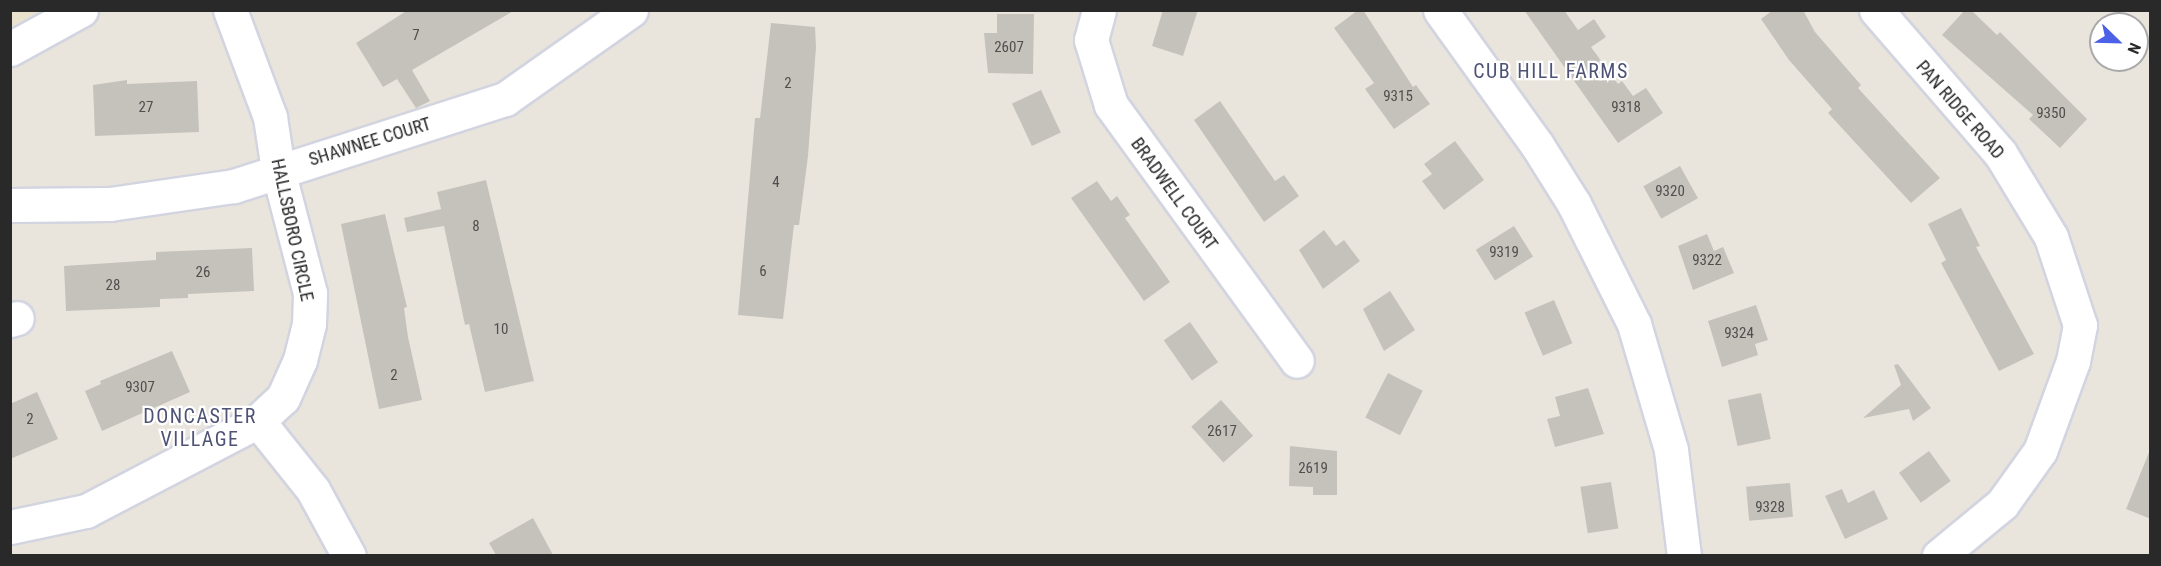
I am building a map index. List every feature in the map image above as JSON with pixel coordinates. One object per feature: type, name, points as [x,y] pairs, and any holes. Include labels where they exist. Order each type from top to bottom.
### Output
[{"type":"street","points":[[10,49],[81,10]]},
{"type":"street","name":"HALLSBORO CIRCLE","points":[[10,527],[86,511],[258,421],[283,398],[300,360],[309,324],[310,293],[278,170],[270,117],[230,10]]},
{"type":"street","name":"SHAWNEE COURT","points":[[10,205],[158,200],[234,186],[505,99],[631,10]]},
{"type":"street","name":"BRADWELL COURT","points":[[1099,10],[1091,40],[1111,105],[1297,361]]},
{"type":"street","points":[[1440,10],[1537,145],[1580,214],[1625,303],[1654,387],[1671,450],[1684,555]]},
{"type":"street","name":"PAN RIDGE ROAD","points":[[1876,10],[2000,153],[2051,237],[2068,280],[2080,325],[2073,361],[2040,451],[2002,504],[1939,555]]},
{"type":"street","points":[[258,421],[313,490],[349,555]]},
{"type":"shaded area","points":[[11,10],[40,10],[40,11],[11,27]]},
{"type":"building","points":[[408,10],[515,10],[412,70],[430,101],[416,108],[397,79],[383,87],[356,43]]},
{"type":"building","points":[[1163,10],[1198,10],[1183,56],[1152,46]]},
{"type":"building","points":[[1358,10],[1363,10],[1413,87],[1416,85],[1430,104],[1394,129],[1365,89],[1374,83],[1334,28]]},
{"type":"building","points":[[1524,10],[1564,10],[1578,30],[1594,19],[1606,37],[1591,47],[1618,84],[1622,81],[1633,96],[1646,88],[1663,113],[1618,143]]},
{"type":"building","points":[[1773,10],[1803,10],[1815,32],[1861,85],[1858,88],[1940,178],[1911,203],[1828,113],[1832,109],[1789,60],[1761,19]]},
{"type":"building","points":[[1965,10],[1971,10],[1997,35],[2000,32],[2087,119],[2060,148],[2029,119],[2033,115],[1942,35]]},
{"type":"building","points":[[997,14],[1034,14],[1033,74],[988,73],[984,33],[997,33]]},
{"type":"building","points":[[771,23],[815,27],[816,47],[808,156],[799,225],[794,225],[783,319],[738,315],[755,118],[760,118]]},
{"type":"building","points":[[127,80],[127,84],[197,81],[199,132],[95,136],[93,85]]},
{"type":"building","points":[[1041,90],[1061,133],[1032,146],[1012,104]]},
{"type":"building","points":[[1220,101],[1275,181],[1284,175],[1299,196],[1264,222],[1194,120]]},
{"type":"building","points":[[1455,141],[1484,180],[1444,210],[1422,181],[1432,174],[1424,164]]},
{"type":"building","points":[[1680,166],[1698,198],[1661,219],[1643,186]]},
{"type":"building","points":[[486,180],[534,381],[485,392],[469,324],[465,325],[444,226],[407,232],[404,218],[441,209],[437,192]]},
{"type":"building","points":[[1097,181],[1111,201],[1117,196],[1130,215],[1125,218],[1170,282],[1144,301],[1071,198]]},
{"type":"building","points":[[1961,208],[1980,246],[1976,247],[2034,354],[1999,371],[1941,263],[1946,260],[1928,224]]},
{"type":"building","points":[[385,214],[407,307],[404,308],[408,337],[422,400],[379,409],[341,224]]},
{"type":"building","points":[[1514,226],[1533,257],[1495,280],[1476,250]]},
{"type":"building","points":[[1324,230],[1336,246],[1344,240],[1360,261],[1323,289],[1299,250]]},
{"type":"building","points":[[1707,234],[1714,251],[1723,247],[1734,273],[1693,290],[1678,246]]},
{"type":"building","points":[[252,248],[254,291],[188,294],[188,298],[160,299],[160,307],[66,311],[64,266],[156,260],[156,252]]},
{"type":"building","points":[[1390,291],[1415,330],[1384,351],[1363,309]]},
{"type":"building","points":[[1554,300],[1572,343],[1543,356],[1525,313]]},
{"type":"building","points":[[1756,305],[1768,340],[1755,344],[1758,355],[1722,367],[1708,321]]},
{"type":"building","points":[[1190,322],[1218,362],[1192,380],[1164,340]]},
{"type":"building","points":[[172,351],[190,392],[102,431],[85,391],[101,384],[100,381]]},
{"type":"building","points":[[1898,364],[1931,408],[1913,421],[1909,409],[1863,418],[1901,385],[1894,365]]},
{"type":"building","points":[[1388,373],[1423,391],[1400,435],[1365,418]]},
{"type":"building","points":[[1588,388],[1604,434],[1555,447],[1547,419],[1560,416],[1555,397]]},
{"type":"building","points":[[37,392],[58,439],[10,459],[10,404]]},
{"type":"building","points":[[1761,393],[1771,439],[1738,446],[1728,400]]},
{"type":"building","points":[[1221,400],[1253,436],[1223,462],[1191,427]]},
{"type":"building","points":[[1290,446],[1337,451],[1337,495],[1313,495],[1313,487],[1289,486]]},
{"type":"building","points":[[1929,451],[1951,481],[1921,503],[1899,473]]},
{"type":"building","points":[[2151,451],[2151,519],[2126,509]]},
{"type":"building","points":[[1611,482],[1618,528],[1588,533],[1580,487]]},
{"type":"building","points":[[1790,483],[1793,517],[1749,521],[1746,487]]},
{"type":"building","points":[[1842,489],[1848,503],[1874,490],[1888,519],[1845,539],[1825,496]]},
{"type":"building","points":[[533,518],[553,555],[496,555],[489,543]]},
{"type":"district","name":"CUB HILL FARMS","points":[[1551,71]]},
{"type":"district","name":"DONCASTER VILLAGE","points":[[200,428]]}]
